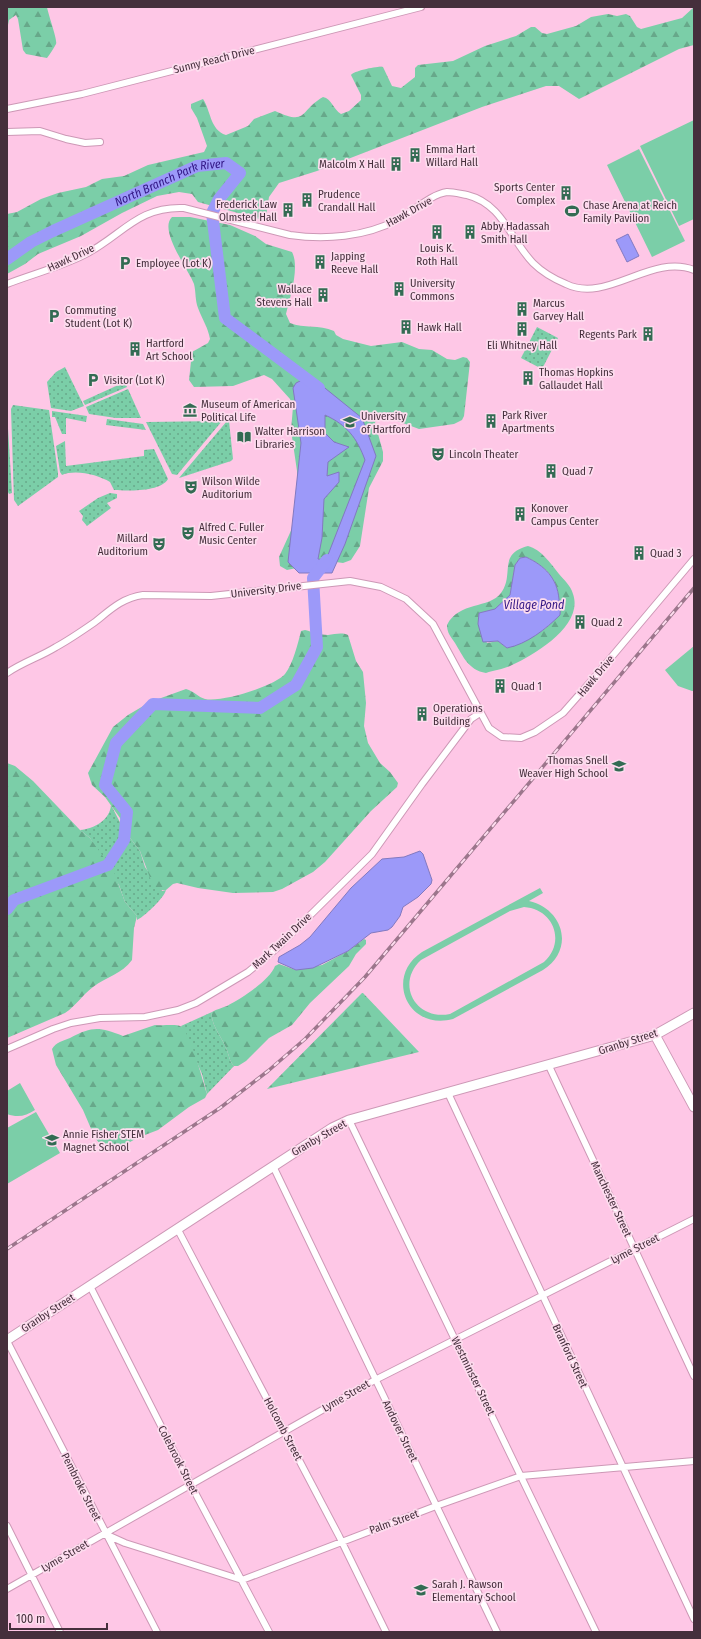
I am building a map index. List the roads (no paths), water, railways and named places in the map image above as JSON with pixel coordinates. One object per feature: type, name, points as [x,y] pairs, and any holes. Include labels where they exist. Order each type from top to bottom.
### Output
[{"type":"main road","name":"Granby Street","points":[[7,1341],[273,1166],[310,1140],[349,1120],[549,1066],[655,1034],[694,1013]]},
{"type":"main road","points":[[655,1034],[693,1101]]},
{"type":"street","name":"Sunny Reach Drive","points":[[7,109],[82,94],[421,7]]},
{"type":"street","points":[[7,132],[40,130],[66,140],[85,143],[100,142]]},
{"type":"street","name":"Hawk Drive","points":[[7,284],[83,255],[141,216],[169,208],[184,208],[290,235],[309,238],[342,236],[379,228],[446,192],[474,197],[487,203],[505,222],[519,245],[533,263],[545,273],[567,285],[586,289],[611,284],[665,266],[677,266],[694,270]]},
{"type":"street","name":"Hawk Drive","points":[[480,713],[492,731],[509,739],[521,738],[530,735],[554,720],[578,697],[694,559]]},
{"type":"street","name":"University Drive","points":[[7,673],[61,644],[118,604],[130,598],[145,595],[211,596],[350,581],[369,583],[394,592],[412,603],[436,629],[480,713]]},
{"type":"street","name":"Mark Twain Drive","points":[[7,1049],[71,1023],[100,1018],[154,1016],[178,1010],[208,996],[248,972],[276,949],[363,863],[471,719],[480,713]]},
{"type":"street","name":"Manchester Street","points":[[549,1066],[694,1376]]},
{"type":"street","name":"Branford Street","points":[[448,1093],[541,1296],[694,1619]]},
{"type":"street","name":"Westminster Street","points":[[349,1120],[596,1632]]},
{"type":"street","name":"Andover Street","points":[[273,1166],[497,1632]]},
{"type":"street","name":"Lyme Street","points":[[7,1589],[375,1380],[694,1219]]},
{"type":"street","name":"Holcomb Street","points":[[177,1228],[342,1541],[386,1632]]},
{"type":"street","name":"Colebrook Street","points":[[90,1286],[191,1485],[269,1632]]},
{"type":"street","name":"Pembroke Street","points":[[7,1341],[105,1534],[157,1632]]},
{"type":"street","name":"Palm Street","points":[[242,1580],[342,1541],[521,1476],[694,1461]]},
{"type":"street","points":[[7,1526],[60,1632]]},
{"type":"street","points":[[105,1534],[125,1542],[242,1580]]},
{"type":"water","points":[[628,234],[639,256],[627,262],[616,240]]},
{"type":"water","points":[[310,376],[362,418],[376,456],[345,544],[332,573],[299,573],[288,562],[301,443],[293,388],[296,383]],"holes":[[[325,415],[345,428],[355,439],[365,460],[326,560],[318,559],[322,538],[324,499],[339,482],[339,472],[327,476],[328,462],[349,447],[334,442],[325,433]]]},
{"type":"water","name":"Village Pond","points":[[526,557],[539,564],[553,579],[558,592],[560,615],[549,626],[536,635],[514,646],[507,648],[498,641],[483,642],[478,624],[479,613],[495,609],[510,595],[515,565],[520,558]]},
{"type":"water","points":[[420,851],[423,854],[432,880],[431,884],[418,897],[403,907],[400,916],[392,927],[388,930],[371,933],[348,951],[313,968],[296,970],[278,962],[279,957],[300,945],[310,937],[351,888],[382,859],[404,857]]},
{"type":"waterway","name":"North Branch Park River","points":[[7,259],[31,242],[53,231],[197,166],[226,163],[240,173],[219,199],[212,213],[225,318],[319,388]]},
{"type":"waterway","name":"North Branch Park River","points":[[7,909],[14,900],[108,865],[124,840],[127,812],[105,785],[116,743],[153,704],[260,708],[296,685],[317,647],[313,578],[327,560]]},
{"type":"railway","points":[[7,1249],[220,1108],[268,1071],[305,1039],[365,977],[694,588]]},
{"type":"place","name":"Emma Hart Willard Hall","points":[[415,155]]},
{"type":"place","name":"Malcolm X Hall","points":[[396,164]]},
{"type":"place","name":"Sports Center Complex","points":[[566,193]]},
{"type":"place","name":"Prudence Crandall Hall","points":[[307,200]]},
{"type":"place","name":"Frederick Law Olmsted Hall","points":[[288,210]]},
{"type":"place","name":"Chase Arena at Reich Family Pavilion","points":[[572,211]]},
{"type":"place","name":"Louis K. Roth Hall","points":[[437,232]]},
{"type":"place","name":"Abby Hadassah Smith Hall","points":[[470,232]]},
{"type":"place","name":"Japping Reeve Hall","points":[[320,262]]},
{"type":"place","name":"Employee (Lot K)","points":[[125,263]]},
{"type":"place","name":"University Commons","points":[[399,289]]},
{"type":"place","name":"Wallace Stevens Hall","points":[[323,295]]},
{"type":"place","name":"Marcus Garvey Hall","points":[[522,309]]},
{"type":"place","name":"Commuting Student (Lot K)","points":[[54,316]]},
{"type":"place","name":"Hawk Hall","points":[[406,327]]},
{"type":"place","name":"Eli Whitney Hall","points":[[522,329]]},
{"type":"place","name":"Regents Park","points":[[648,334]]},
{"type":"place","name":"Hartford Art School","points":[[135,349]]},
{"type":"place","name":"Thomas Hopkins Gallaudet Hall","points":[[528,378]]},
{"type":"place","name":"Visitor (Lot K)","points":[[93,380]]},
{"type":"place","name":"Museum of American Political Life","points":[[190,410]]},
{"type":"place","name":"Park River Apartments","points":[[491,421]]},
{"type":"place","name":"University of Hartford","points":[[350,422]]},
{"type":"place","name":"Walter Harrison Libraries","points":[[244,437]]},
{"type":"place","name":"Lincoln Theater","points":[[438,454]]},
{"type":"place","name":"Quad 7","points":[[551,471]]},
{"type":"place","name":"Wilson Wilde Auditorium","points":[[191,487]]},
{"type":"place","name":"Konover Campus Center","points":[[520,514]]},
{"type":"place","name":"Alfred C. Fuller Music Center","points":[[188,533]]},
{"type":"place","name":"Millard Auditorium","points":[[159,544]]},
{"type":"place","name":"Quad 3","points":[[639,553]]},
{"type":"place","name":"Quad 2","points":[[580,622]]},
{"type":"place","name":"Quad 1","points":[[500,686]]},
{"type":"place","name":"Operations Building","points":[[422,714]]},
{"type":"place","name":"Thomas Snell Weaver High School","points":[[619,766]]},
{"type":"place","name":"Annie Fisher STEM Magnet School","points":[[52,1140]]},
{"type":"place","name":"Sarah J. Rawson Elementary School","points":[[421,1590]]}]
